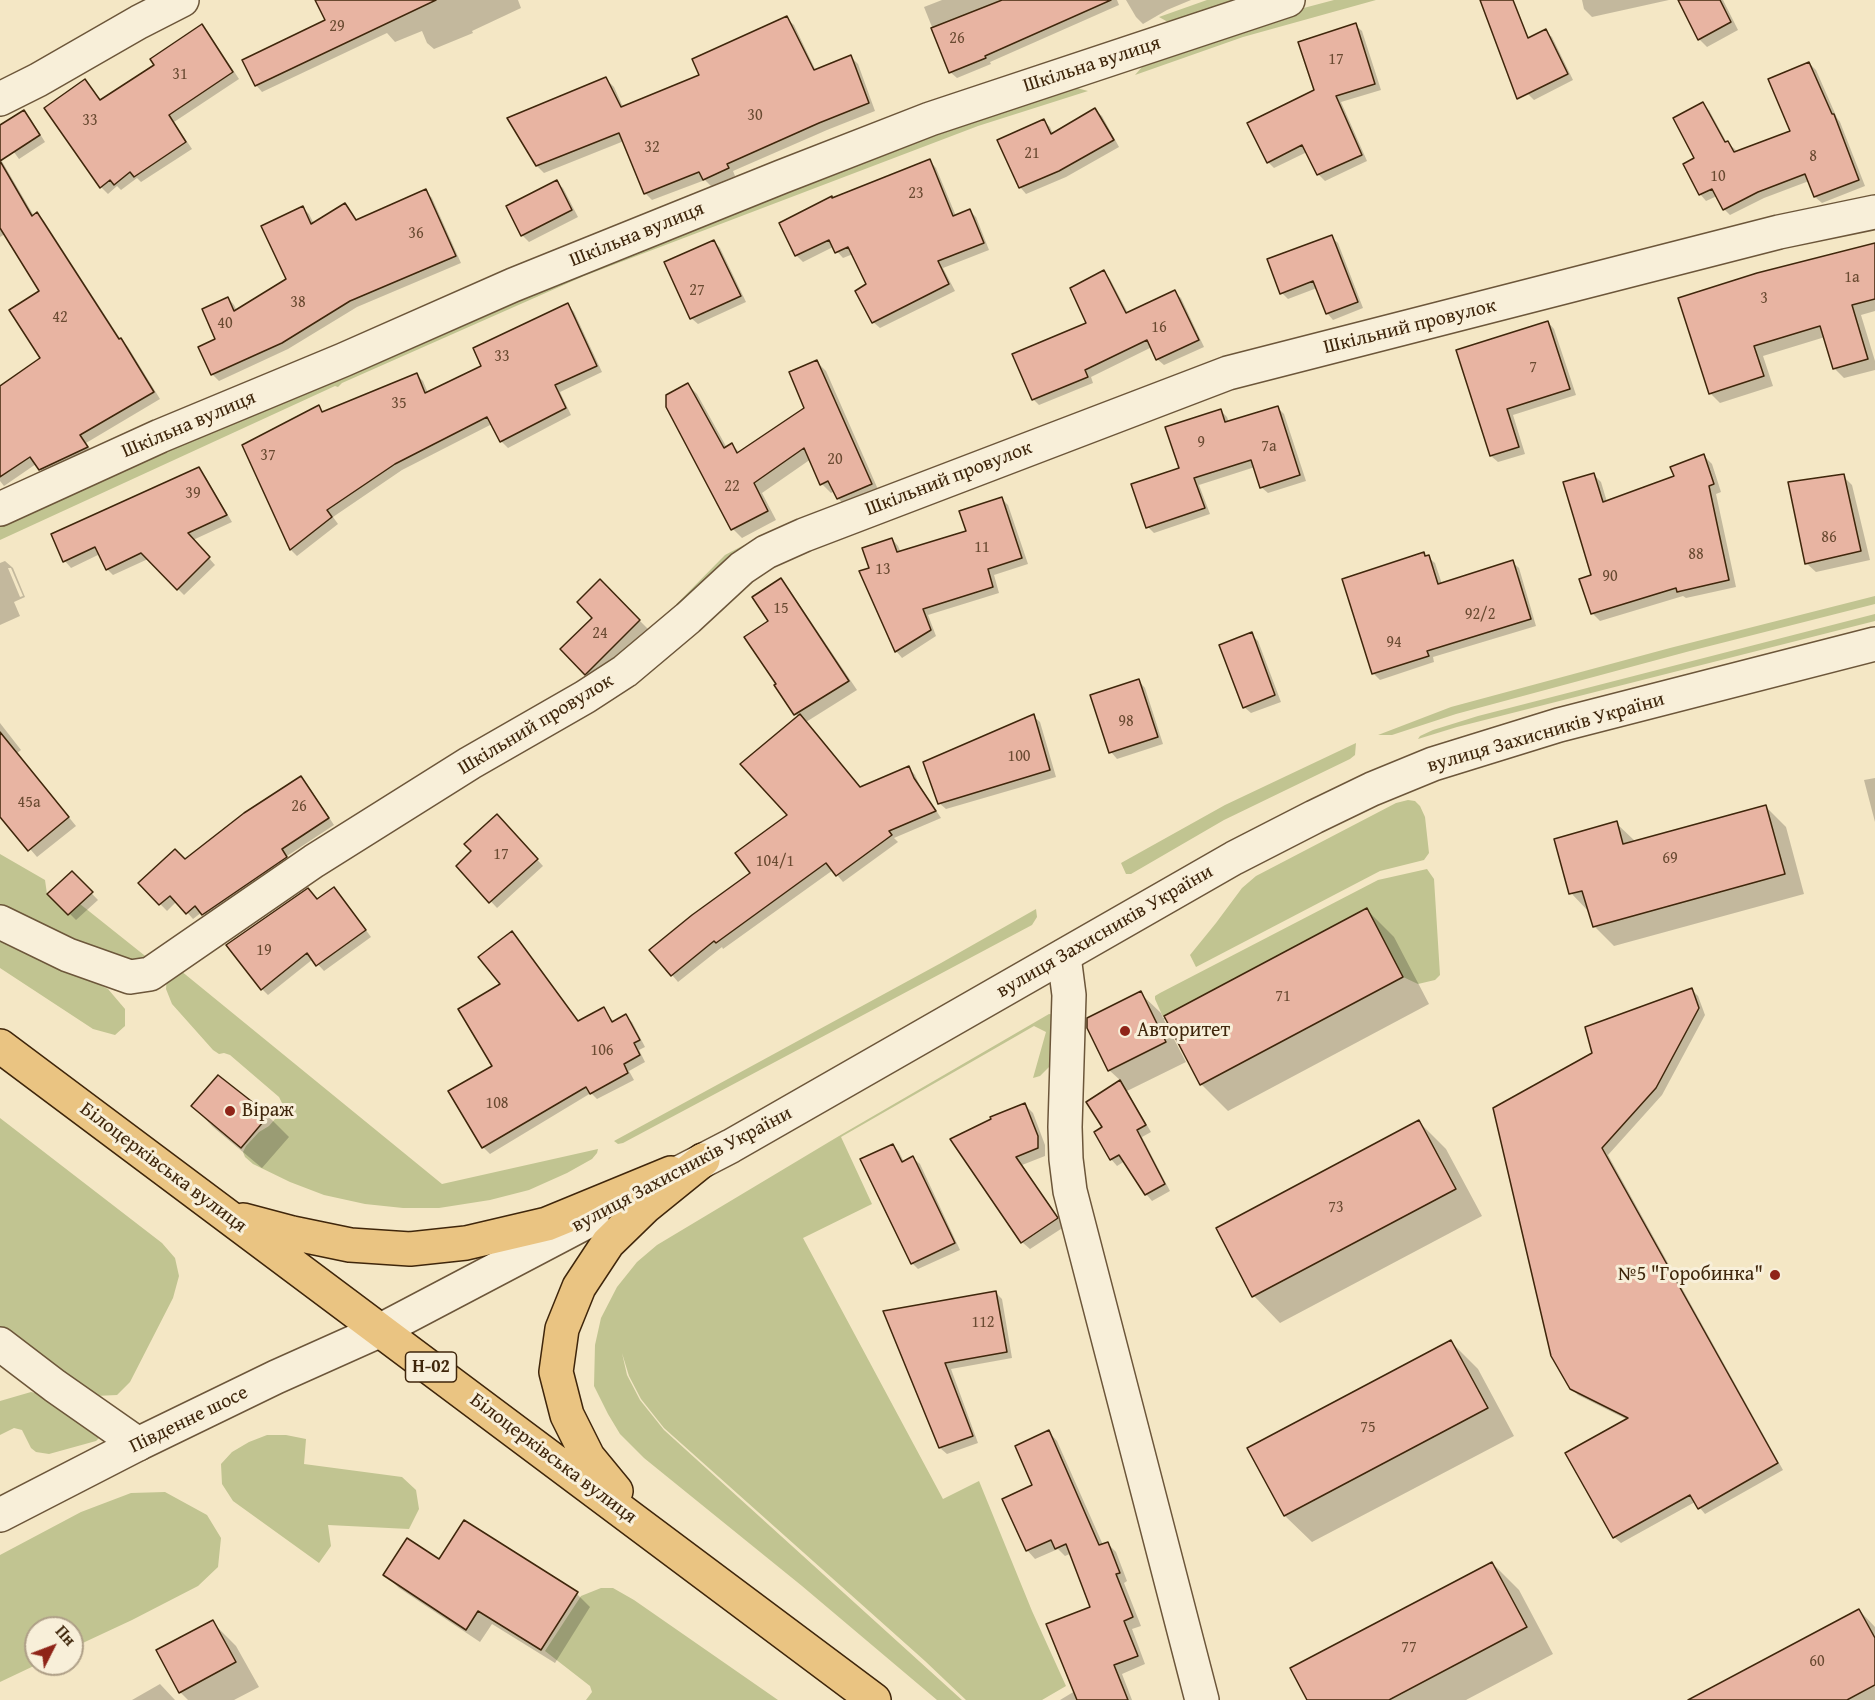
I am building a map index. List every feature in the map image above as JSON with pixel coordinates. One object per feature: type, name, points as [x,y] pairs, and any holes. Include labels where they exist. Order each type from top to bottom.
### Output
[{"type":"main road","name":"Білоцерківська вулиця","points":[[0,1046],[874,1700]]},
{"type":"main road","points":[[224,1214],[292,1233],[350,1245],[410,1249],[466,1243],[547,1224],[704,1160]]},
{"type":"main road","points":[[701,1570],[627,1504],[588,1457],[567,1415],[556,1372],[562,1329],[570,1308],[579,1287],[608,1243],[645,1208],[704,1160]]},
{"type":"street","points":[[0,99],[182,0]]},
{"type":"street","name":"Шкільна вулиця","points":[[0,509],[160,436],[344,360],[513,285],[792,172],[930,119],[1288,0]]},
{"type":"street","name":"Шкільний провулок","points":[[0,922],[68,955],[130,977],[150,974],[324,855],[470,763],[585,697],[625,671],[688,618],[742,568],[766,552],[804,535],[1228,373],[1779,232],[1875,212]]},
{"type":"street","name":"вулиця Захисників України","points":[[381,1330],[704,1160],[1234,858],[1372,789],[1433,764],[1559,725],[1875,644]]},
{"type":"street","points":[[1064,956],[1069,995],[1065,1127],[1070,1191],[1202,1700]]},
{"type":"street","name":"Південне шосе","points":[[0,1515],[138,1444],[276,1377],[381,1330]]},
{"type":"street","points":[[0,1344],[138,1444]]},
{"type":"green space","points":[[1207,0],[1245,0],[1175,23],[1159,17]]},
{"type":"green space","points":[[1334,0],[1376,0],[1243,37],[1135,75],[1142,67],[1156,58],[1262,19]]},
{"type":"green space","points":[[1073,87],[1088,91],[978,126],[584,276],[342,383],[338,387],[335,386],[0,540],[0,523],[369,359],[971,113]]},
{"type":"green space","points":[[1261,353],[1252,360],[1115,404],[745,553],[671,624],[626,663],[315,849],[234,900],[146,964],[132,965],[106,960],[73,948],[0,910],[0,854],[45,880],[47,894],[68,915],[80,904],[149,959],[231,897],[594,677],[642,639],[725,555],[746,544],[1106,402]]},
{"type":"green space","points":[[904,508],[910,508],[781,557],[740,585],[692,628],[585,713],[499,756],[175,966],[442,1184],[598,1149],[592,1159],[529,1190],[490,1200],[439,1208],[403,1208],[365,1204],[324,1195],[290,1182],[253,1164],[245,1157],[243,1152],[246,1146],[281,1112],[282,1103],[279,1097],[230,1055],[219,1054],[213,1050],[172,1004],[166,989],[167,976],[173,964],[362,837],[490,758],[578,710],[644,663],[731,587],[784,553]]},
{"type":"green space","points":[[1875,596],[1875,604],[1456,714],[1392,735],[1378,735],[1451,707]]},
{"type":"green space","points":[[1875,614],[1875,621],[1457,727],[1418,739],[1433,730],[1478,716]]},
{"type":"green space","points":[[1356,743],[1355,755],[1350,759],[1224,820],[1131,874],[1126,874],[1121,863],[1225,805]]},
{"type":"green space","points":[[1415,801],[1420,806],[1425,817],[1429,853],[1424,860],[1380,871],[1196,967],[1190,955],[1242,888],[1256,876],[1396,803]]},
{"type":"green space","points":[[1427,869],[1434,879],[1440,975],[1435,980],[1418,984],[1403,977],[1367,909],[1163,1017],[1155,999],[1155,996],[1160,993],[1378,880]]},
{"type":"green space","points":[[1036,909],[1037,917],[1032,925],[623,1143],[618,1144],[614,1141],[941,963]]},
{"type":"green space","points":[[0,935],[108,989],[125,1009],[125,1026],[115,1035],[93,1029],[0,968]]},
{"type":"green space","points":[[1049,1014],[1056,1015],[1051,1065],[1040,1076],[1033,1078],[1046,1032],[1034,1026],[841,1137],[872,1204],[803,1238],[943,1499],[979,1481],[1032,1611],[1066,1686],[1042,1700],[966,1700],[664,1428],[641,1399],[629,1376],[622,1353],[627,1375],[640,1400],[664,1430],[962,1700],[937,1700],[802,1586],[644,1458],[620,1434],[594,1386],[595,1345],[601,1318],[617,1287],[637,1262],[657,1245]]},
{"type":"green space","points":[[0,1118],[162,1243],[175,1258],[179,1276],[173,1298],[130,1382],[117,1395],[95,1396],[0,1329]]},
{"type":"green space","points":[[31,1392],[66,1401],[101,1436],[96,1441],[49,1454],[36,1452],[31,1448],[22,1430],[14,1428],[0,1435],[0,1401]]},
{"type":"green space","points":[[267,1435],[286,1435],[306,1439],[304,1464],[402,1477],[416,1490],[419,1509],[409,1529],[328,1525],[331,1546],[319,1563],[233,1501],[222,1484],[221,1464],[232,1452]]},
{"type":"green space","points":[[165,1492],[207,1515],[221,1538],[218,1567],[198,1586],[84,1642],[84,1616],[24,1616],[24,1671],[0,1682],[0,1555],[81,1512],[131,1493]]},
{"type":"green space","points":[[601,1588],[613,1588],[634,1600],[778,1700],[586,1700],[592,1692],[590,1686],[545,1651],[581,1596]]},
{"type":"building","points":[[315,0],[436,0],[255,86],[242,60],[325,20]]},
{"type":"building","points":[[1002,0],[1111,0],[949,73],[931,28]]},
{"type":"building","points":[[1480,0],[1513,0],[1528,38],[1546,29],[1568,74],[1517,99]]},
{"type":"building","points":[[1678,0],[1720,0],[1731,22],[1698,40]]},
{"type":"building","points":[[787,16],[814,70],[851,55],[869,103],[727,164],[729,168],[703,180],[699,172],[644,194],[619,133],[536,166],[507,118],[606,77],[621,107],[699,75],[692,59]]},
{"type":"building","points":[[1356,23],[1375,84],[1336,96],[1362,155],[1317,175],[1302,145],[1267,163],[1247,123],[1314,90],[1298,42]]},
{"type":"building","points":[[202,24],[233,72],[169,115],[186,142],[134,177],[130,172],[114,185],[110,180],[100,188],[44,108],[85,79],[100,100],[154,65],[150,59]]},
{"type":"building","points":[[1809,62],[1832,114],[1834,114],[1859,180],[1814,197],[1805,174],[1758,192],[1723,210],[1712,189],[1699,195],[1683,164],[1694,158],[1673,118],[1703,102],[1725,142],[1728,141],[1734,152],[1790,131],[1768,79]]},
{"type":"building","points":[[1095,108],[1114,140],[1059,171],[1019,188],[997,140],[1044,119],[1051,134]]},
{"type":"building","points":[[24,110],[40,135],[0,161],[0,125]]},
{"type":"building","points":[[930,159],[953,216],[970,209],[984,243],[938,261],[949,284],[872,323],[855,291],[866,284],[848,247],[835,253],[829,240],[795,256],[779,223],[832,196],[832,198]]},
{"type":"building","points":[[0,161],[32,216],[37,212],[154,392],[80,435],[88,447],[39,470],[30,457],[0,477],[0,386],[40,358],[9,310],[39,291],[0,228]]},
{"type":"building","points":[[557,180],[572,210],[521,236],[506,206]]},
{"type":"building","points":[[426,189],[456,256],[350,301],[282,343],[211,375],[198,347],[215,339],[202,309],[228,297],[234,311],[286,279],[261,226],[303,206],[311,224],[345,203],[356,220]]},
{"type":"building","points":[[1332,235],[1358,302],[1326,314],[1313,281],[1280,294],[1267,259]]},
{"type":"building","points":[[714,240],[741,296],[690,319],[664,262]]},
{"type":"building","points":[[1875,243],[1875,299],[1852,305],[1868,359],[1833,369],[1820,326],[1754,346],[1764,376],[1709,394],[1678,298],[1757,273]]},
{"type":"building","points":[[1104,270],[1126,313],[1175,290],[1199,340],[1156,360],[1147,340],[1085,370],[1088,377],[1032,400],[1012,354],[1086,323],[1070,288]]},
{"type":"building","points":[[568,303],[597,366],[555,385],[566,408],[500,442],[487,417],[395,464],[327,510],[332,517],[290,550],[242,445],[319,405],[322,412],[417,373],[425,393],[481,366],[473,348]]},
{"type":"building","points":[[1548,321],[1570,389],[1507,409],[1519,447],[1490,456],[1456,350]]},
{"type":"building","points":[[817,360],[872,484],[837,499],[828,481],[820,485],[804,448],[754,483],[768,511],[731,530],[666,407],[666,395],[688,383],[724,448],[732,443],[737,453],[804,408],[789,372]]},
{"type":"building","points":[[1278,406],[1300,475],[1260,488],[1251,460],[1194,478],[1205,508],[1146,528],[1131,484],[1179,468],[1165,427],[1221,409],[1225,422]]},
{"type":"building","points":[[1704,454],[1714,484],[1709,486],[1729,580],[1677,592],[1676,588],[1591,614],[1579,579],[1591,575],[1563,482],[1594,473],[1603,502],[1674,476],[1670,467]]},
{"type":"building","points":[[199,467],[227,515],[188,533],[210,557],[177,590],[141,553],[106,570],[95,547],[63,562],[51,534]]},
{"type":"building","points":[[1844,474],[1861,551],[1805,564],[1788,482]]},
{"type":"building","points":[[1002,497],[1022,558],[988,569],[993,587],[923,609],[931,630],[895,652],[859,571],[869,568],[862,548],[892,538],[897,552],[966,531],[959,511]]},
{"type":"building","points":[[1424,552],[1425,556],[1429,555],[1438,584],[1513,560],[1531,619],[1427,651],[1429,656],[1372,674],[1342,579]]},
{"type":"building","points":[[781,578],[849,681],[794,715],[744,637],[768,621],[752,597]]},
{"type":"building","points":[[600,579],[640,620],[585,675],[560,649],[592,618],[577,602]]},
{"type":"building","points":[[1252,632],[1275,695],[1243,708],[1219,645]]},
{"type":"building","points":[[1139,679],[1158,737],[1109,753],[1090,695]]},
{"type":"building","points":[[800,714],[860,787],[909,766],[914,778],[936,811],[889,831],[892,835],[836,876],[826,863],[716,943],[714,941],[671,976],[649,950],[750,873],[735,853],[787,815],[740,764]]},
{"type":"building","points":[[1034,714],[1050,770],[938,804],[923,762]]},
{"type":"building","points":[[0,732],[69,817],[28,851],[0,817]]},
{"type":"building","points":[[301,776],[329,818],[282,849],[287,857],[202,915],[195,906],[186,914],[170,896],[159,905],[138,883],[175,849],[185,859],[244,813]]},
{"type":"building","points":[[1766,805],[1785,874],[1593,927],[1582,891],[1569,894],[1554,839],[1617,821],[1623,844]]},
{"type":"building","points":[[497,814],[538,859],[489,903],[456,866],[471,851],[464,844]]},
{"type":"building","points":[[72,871],[93,892],[68,915],[47,894]]},
{"type":"building","points":[[334,887],[366,930],[316,966],[307,953],[261,990],[226,945],[308,888],[317,899]]},
{"type":"building","points":[[1367,908],[1403,977],[1200,1085],[1164,1016]]},
{"type":"building","points":[[512,931],[578,1021],[604,1007],[612,1022],[626,1014],[640,1040],[634,1043],[640,1055],[624,1064],[628,1073],[590,1094],[586,1087],[482,1148],[448,1091],[492,1066],[458,1009],[500,984],[478,957]]},
{"type":"building","points":[[1692,988],[1699,1008],[1656,1088],[1602,1148],[1778,1463],[1698,1509],[1690,1495],[1613,1538],[1565,1453],[1628,1418],[1570,1389],[1551,1356],[1493,1108],[1592,1053],[1585,1027]]},
{"type":"building","name":"Авторитет","points":[[1141,991],[1166,1042],[1108,1071],[1087,1028],[1087,1018]]},
{"type":"building","name":"Віраж","points":[[218,1075],[269,1115],[241,1148],[191,1106]]},
{"type":"building","points":[[1120,1080],[1146,1125],[1137,1130],[1165,1184],[1145,1195],[1119,1155],[1110,1160],[1094,1132],[1102,1127],[1086,1102]]},
{"type":"building","points":[[1025,1103],[1038,1136],[1038,1148],[1016,1157],[1058,1218],[1021,1243],[950,1139],[991,1119],[990,1117]]},
{"type":"building","points":[[1419,1120],[1456,1189],[1252,1297],[1216,1228]]},
{"type":"building","points":[[893,1144],[902,1162],[913,1156],[955,1243],[911,1264],[860,1159]]},
{"type":"building","points":[[996,1291],[1007,1352],[945,1363],[973,1436],[939,1448],[883,1311]]},
{"type":"building","points":[[1451,1340],[1488,1408],[1284,1516],[1247,1448]]},
{"type":"building","points":[[1049,1430],[1099,1545],[1108,1542],[1120,1573],[1116,1574],[1133,1617],[1124,1621],[1138,1656],[1114,1665],[1128,1700],[1077,1700],[1046,1624],[1090,1607],[1066,1544],[1055,1549],[1051,1540],[1026,1551],[1002,1499],[1032,1485],[1015,1446]]},
{"type":"building","points":[[464,1520],[578,1592],[541,1650],[478,1611],[466,1630],[383,1575],[407,1538],[439,1559]]},
{"type":"building","points":[[1492,1562],[1527,1627],[1389,1700],[1307,1700],[1290,1668]]},
{"type":"building","points":[[1859,1609],[1875,1638],[1875,1685],[1847,1700],[1688,1700]]},
{"type":"building","points":[[213,1620],[236,1662],[179,1693],[156,1650]]},
{"type":"place","name":"Авторитет","points":[[1125,1031]]},
{"type":"place","name":"Віраж","points":[[230,1111]]},
{"type":"place","name":"№5 \"Горобинка\"","points":[[1775,1275]]}]
